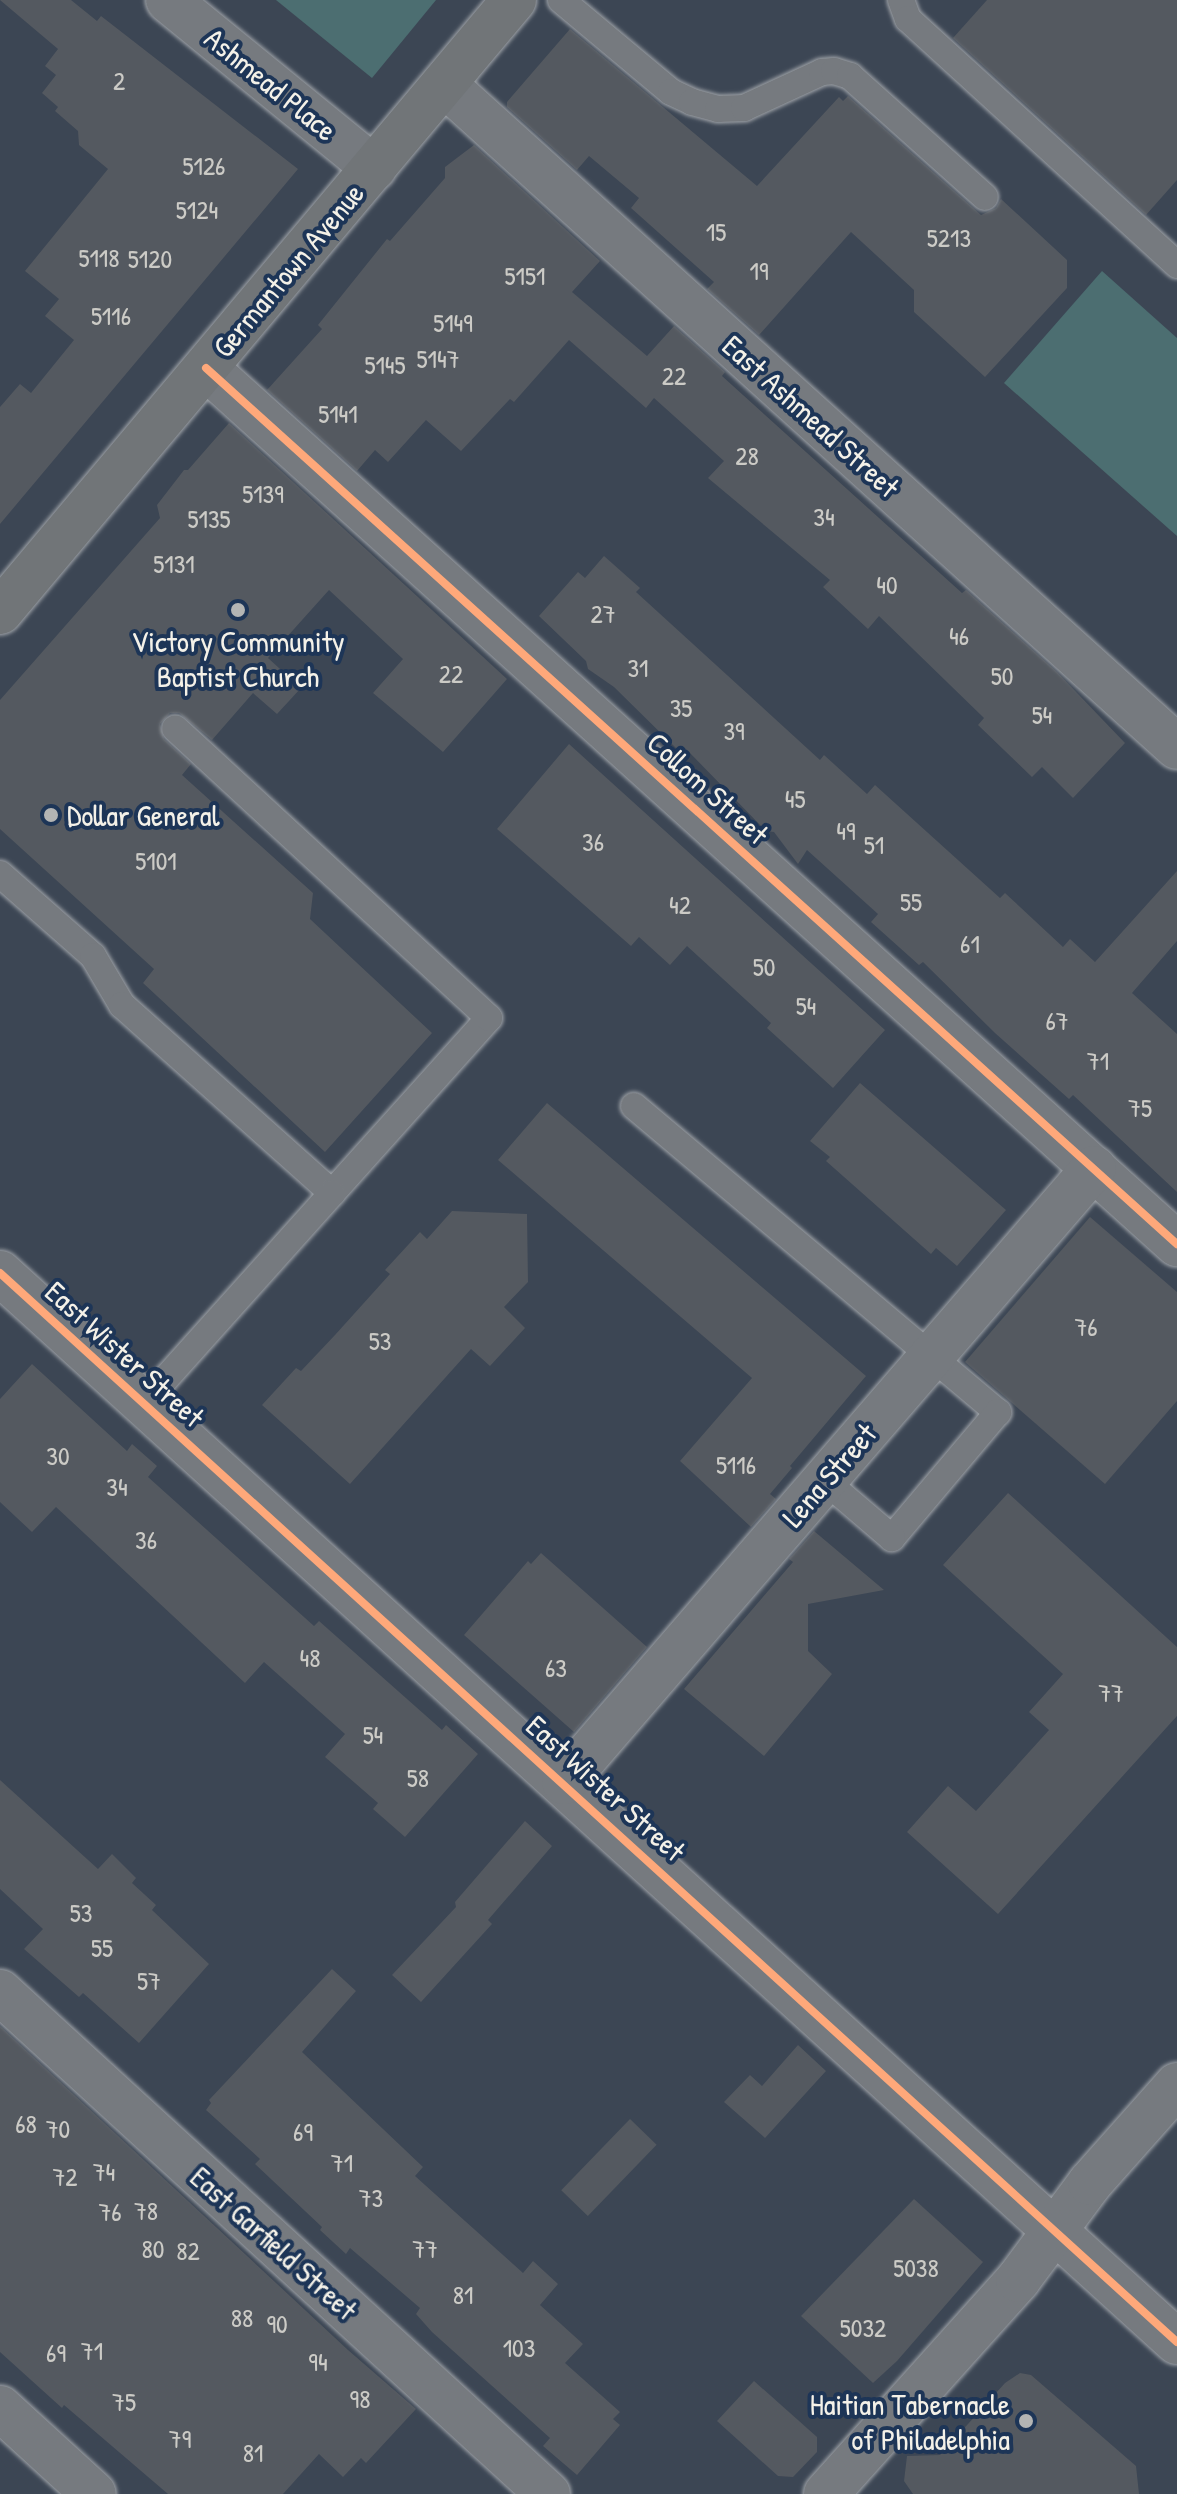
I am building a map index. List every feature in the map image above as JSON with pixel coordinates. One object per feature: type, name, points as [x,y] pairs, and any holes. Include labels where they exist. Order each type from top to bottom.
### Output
[{"type":"main road","name":"Germantown Avenue","points":[[0,612],[514,0]]},
{"type":"street","name":"Ashmead Place","points":[[168,0],[374,168]]},
{"type":"street","name":"East Ashmead Street","points":[[444,84],[1177,747]]},
{"type":"street","name":"Collom Street","points":[[206,368],[1177,1244]]},
{"type":"street","name":"Lena Street","points":[[564,1782],[1094,1168]]},
{"type":"street","name":"East Wister Street","points":[[0,1273],[564,1782],[1177,2342]]},
{"type":"street","name":"East Garfield Street","points":[[0,1992],[548,2494]]},
{"type":"street","points":[[826,2494],[1018,2280],[1090,2183],[1177,2085]]},
{"type":"street","points":[[0,2408],[94,2494]]},
{"type":"lane","points":[[561,0],[671,92],[718,109],[744,108],[822,72],[834,71],[850,76],[985,197]]},
{"type":"lane","points":[[901,0],[908,19],[1177,265]]},
{"type":"lane","points":[[143,1404],[489,1018],[175,728]]},
{"type":"lane","points":[[0,874],[93,956],[122,1005],[332,1193]]},
{"type":"lane","points":[[634,1106],[998,1412],[892,1538],[824,1480]]},
{"type":"green space","points":[[276,0],[436,0],[372,78]]},
{"type":"green space","points":[[1102,271],[1177,338],[1177,536],[1004,383]]},
{"type":"building","points":[[0,0],[71,0],[97,21],[101,16],[298,169],[0,524],[0,407],[20,384],[31,393],[74,340],[45,316],[59,299],[25,271],[108,169],[79,145],[78,131],[55,111],[58,107],[42,93],[56,75],[45,66],[58,49]]},
{"type":"building","points":[[987,0],[1177,0],[1177,180],[1146,215],[953,38]]},
{"type":"building","points":[[570,29],[757,186],[839,97],[843,101],[848,96],[981,215],[996,208],[1001,199],[1067,260],[1067,288],[985,377],[914,312],[914,290],[851,232],[759,335],[707,289],[714,282],[631,208],[639,198],[589,156],[577,170],[507,107],[507,102]]},
{"type":"building","points":[[474,145],[600,261],[572,292],[647,356],[674,326],[725,372],[722,376],[962,593],[966,590],[1057,672],[1125,743],[1073,798],[1042,767],[1032,777],[978,725],[984,718],[879,616],[868,629],[823,587],[830,580],[708,478],[724,461],[654,398],[646,408],[569,340],[514,402],[510,399],[461,451],[426,420],[388,462],[375,450],[357,471],[267,390],[322,329],[318,325],[387,239],[390,241],[445,178],[445,167]]},
{"type":"building","points":[[229,423],[507,679],[443,752],[373,693],[403,659],[329,590],[268,658],[301,688],[277,714],[253,693],[212,740],[179,713],[170,713],[160,724],[164,739],[191,764],[182,775],[313,893],[310,919],[432,1033],[325,1152],[143,983],[154,969],[0,829],[0,700],[160,518],[157,505],[184,470],[188,470]]},
{"type":"building","points":[[604,556],[640,588],[636,592],[820,760],[824,755],[867,794],[875,785],[1000,898],[1005,893],[1063,947],[1070,939],[1095,962],[1177,871],[1177,941],[1132,993],[1177,1034],[1177,1192],[1073,1095],[1069,1099],[995,1033],[923,962],[919,965],[871,922],[878,914],[807,850],[798,864],[774,832],[766,831],[688,751],[680,752],[614,687],[588,669],[586,661],[539,616],[578,572],[585,578]]},
{"type":"building","points":[[569,744],[885,1030],[833,1088],[767,1028],[771,1023],[687,946],[670,965],[639,937],[631,946],[497,829]]},
{"type":"building","points":[[860,1083],[1006,1210],[957,1266],[936,1248],[931,1254],[826,1161],[830,1157],[810,1141]]},
{"type":"building","points":[[547,1103],[866,1376],[790,1466],[792,1468],[770,1494],[776,1499],[751,1527],[680,1461],[752,1378],[498,1160]]},
{"type":"building","points":[[452,1211],[527,1214],[528,1282],[504,1307],[525,1328],[490,1366],[471,1349],[350,1484],[262,1405],[296,1368],[301,1371],[335,1335],[390,1274],[385,1270],[420,1232],[427,1239]]},
{"type":"building","points":[[1090,1217],[1177,1292],[1177,1401],[1105,1484],[965,1362]]},
{"type":"building","points":[[32,1364],[127,1451],[132,1444],[157,1466],[148,1477],[314,1626],[319,1621],[442,1730],[446,1725],[478,1754],[405,1837],[373,1809],[378,1803],[325,1757],[345,1734],[264,1662],[245,1683],[56,1507],[32,1532],[0,1502],[0,1399]]},
{"type":"building","points":[[1008,1493],[1177,1647],[1177,1716],[998,1914],[907,1832],[948,1786],[976,1811],[1049,1730],[1029,1712],[1063,1674],[943,1565]]},
{"type":"building","points":[[814,1531],[884,1590],[808,1604],[808,1651],[832,1674],[764,1756],[684,1689],[793,1562],[789,1559]]},
{"type":"building","points":[[541,1553],[647,1647],[574,1732],[464,1635],[528,1561],[531,1564]]},
{"type":"building","points":[[0,1780],[98,1869],[112,1854],[136,1878],[132,1883],[156,1905],[152,1910],[209,1964],[139,2043],[83,1993],[79,1997],[24,1949],[43,1929],[0,1889]]},
{"type":"building","points":[[525,1821],[552,1846],[488,1920],[492,1924],[421,2002],[392,1975],[456,1907],[455,1902]]},
{"type":"building","points":[[332,1969],[356,1991],[302,2052],[423,2167],[415,2176],[523,2273],[533,2261],[558,2284],[540,2305],[583,2344],[565,2363],[620,2412],[613,2419],[620,2425],[577,2475],[543,2446],[550,2438],[432,2332],[416,2314],[420,2308],[350,2248],[346,2254],[320,2230],[322,2227],[255,2164],[260,2159],[206,2110],[211,2103],[209,2100]]},
{"type":"building","points":[[0,2026],[348,2350],[416,2409],[366,2463],[361,2458],[343,2477],[319,2454],[283,2494],[168,2494],[64,2405],[62,2408],[0,2352]]},
{"type":"building","points":[[798,2045],[826,2071],[765,2138],[724,2102],[750,2075],[762,2086]]},
{"type":"building","points":[[630,2119],[657,2145],[588,2216],[561,2190]]},
{"type":"building","points":[[914,2199],[983,2262],[897,2361],[873,2383],[801,2316]]},
{"type":"building","name":"Haitian Tabernacle of Philadelphia","points":[[1020,2373],[1031,2375],[1136,2466],[1139,2494],[913,2494],[904,2481],[907,2456],[940,2455],[1005,2383]]},
{"type":"building","points":[[754,2381],[817,2437],[817,2452],[793,2477],[778,2476],[717,2421]]},
{"type":"cycle path","points":[[206,368],[1177,1244]]},
{"type":"cycle path","points":[[0,1273],[1177,2342]]},
{"type":"place","name":"Victory Community Baptist Church","points":[[238,610]]},
{"type":"place","name":"Dollar General","points":[[51,815]]},
{"type":"place","name":"Haitian Tabernacle of Philadelphia","points":[[1026,2421]]}]
